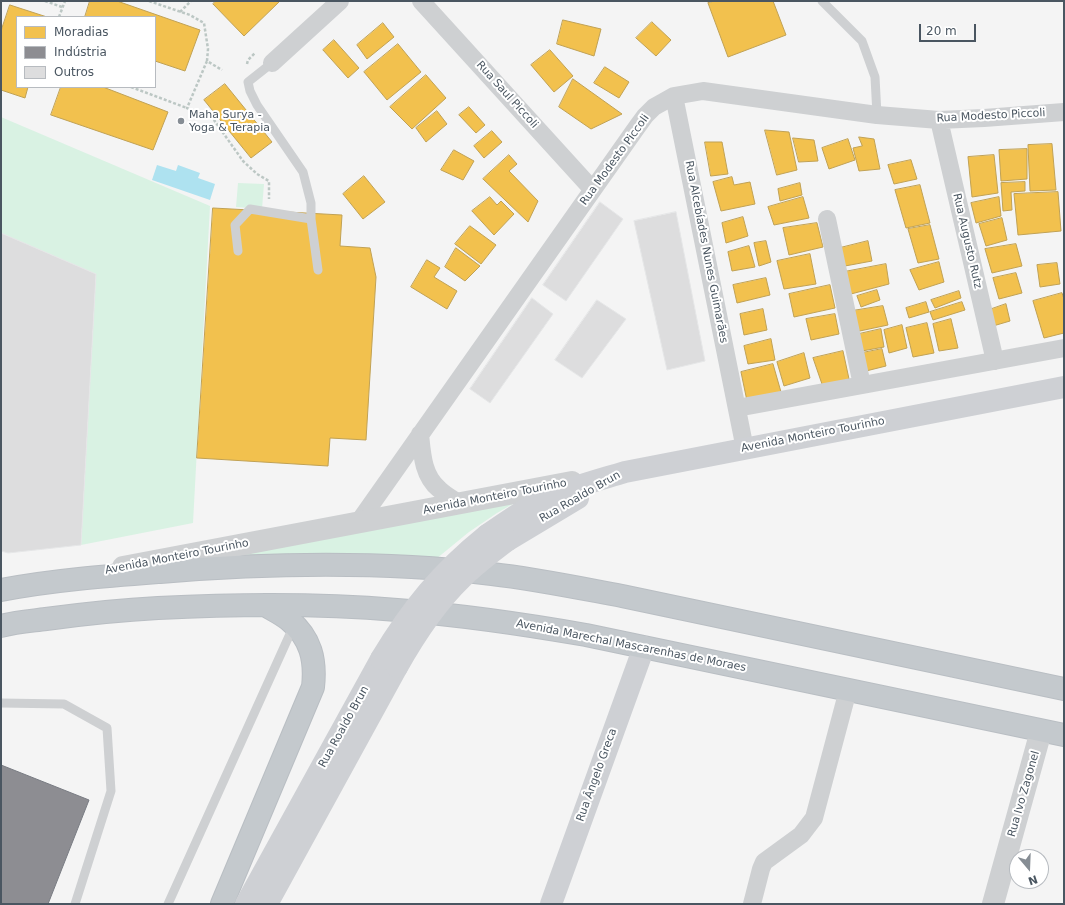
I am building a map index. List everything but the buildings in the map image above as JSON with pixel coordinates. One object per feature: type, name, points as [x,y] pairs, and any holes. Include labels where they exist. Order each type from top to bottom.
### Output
[{"type":"highway","points":[[10,589],[127,574],[244,567],[408,567],[492,574],[622,596],[1064,689]]},
{"type":"highway","points":[[222,904],[313,687],[315,670],[311,651],[302,634],[289,620],[265,605]]},
{"type":"highway","name":"Avenida Marechal Mascarenhas de Moraes","points":[[1,626],[81,614],[133,609],[198,606],[265,605],[356,607],[459,616],[529,625],[644,647],[1064,736]]},
{"type":"main road","name":"Avenida Monteiro Tourinho","points":[[625,472],[1062,390]]},
{"type":"main road","name":"Rua Roaldo Brun","points":[[262,904],[389,663],[405,620],[426,593],[452,565],[487,535],[535,504],[576,486],[625,472]]},
{"type":"main road","name":"Rua Roaldo Brun","points":[[389,663],[415,636],[450,591],[473,568],[508,540],[625,472]]},
{"type":"main road","name":"Rua Ângelo Greca","points":[[551,904],[644,647]]},
{"type":"street","points":[[272,63],[340,1]]},
{"type":"street","name":"Rua Saul Piccoli","points":[[421,1],[592,190]]},
{"type":"street","name":"Rua Modesto Piccoli","points":[[358,523],[592,190],[645,116],[654,107],[674,96],[690,92],[703,91],[877,115],[939,120],[1064,112]]},
{"type":"street","name":"Rua Alcebíades Nunes Guimarães","points":[[674,96],[745,449]]},
{"type":"street","name":"Rua Augusto Rutz","points":[[939,120],[994,361]]},
{"type":"street","points":[[827,219],[862,385]]},
{"type":"street","points":[[737,408],[1064,348]]},
{"type":"street","points":[[420,434],[422,458],[428,476],[438,488],[460,504]]},
{"type":"street","name":"Avenida Monteiro Tourinho","points":[[10,589],[625,472]]},
{"type":"street","points":[[752,904],[764,862],[801,835],[814,818],[848,690]]},
{"type":"street","name":"Rua Ivo Zagonel","points":[[993,904],[1041,731]]},
{"type":"lane","points":[[822,1],[862,42],[875,77],[877,115]]},
{"type":"lane","points":[[272,63],[248,82],[250,91],[257,105],[303,172],[311,203],[311,219],[318,270]]},
{"type":"lane","points":[[238,252],[235,225],[250,209],[311,219]]},
{"type":"lane","points":[[168,904],[294,625]]},
{"type":"lane","points":[[1,703],[64,704],[107,728],[111,791],[75,904]]},
{"type":"path","points":[[46,1],[62,7]]},
{"type":"path","points":[[59,16],[65,1]]},
{"type":"path","points":[[149,1],[190,15],[204,23],[208,49],[207,61],[187,108]]},
{"type":"path","points":[[180,12],[190,1]]},
{"type":"path","points":[[207,61],[222,70]]},
{"type":"path","points":[[134,88],[214,120],[243,161],[256,174],[269,181],[269,200]]},
{"type":"green space","points":[[1,117],[210,206],[193,523],[81,545],[96,274],[1,233]]},
{"type":"green space","points":[[238,183],[264,184],[262,209],[236,207]]},
{"type":"green space","points":[[518,501],[469,532],[436,559],[226,558]]},
{"type":"water","points":[[157,165],[176,171],[178,165],[200,173],[198,178],[215,184],[210,200],[152,180]]},
{"type":"place","name":"Maha Surya - Yoga & Terapia","points":[[181,121]]}]
